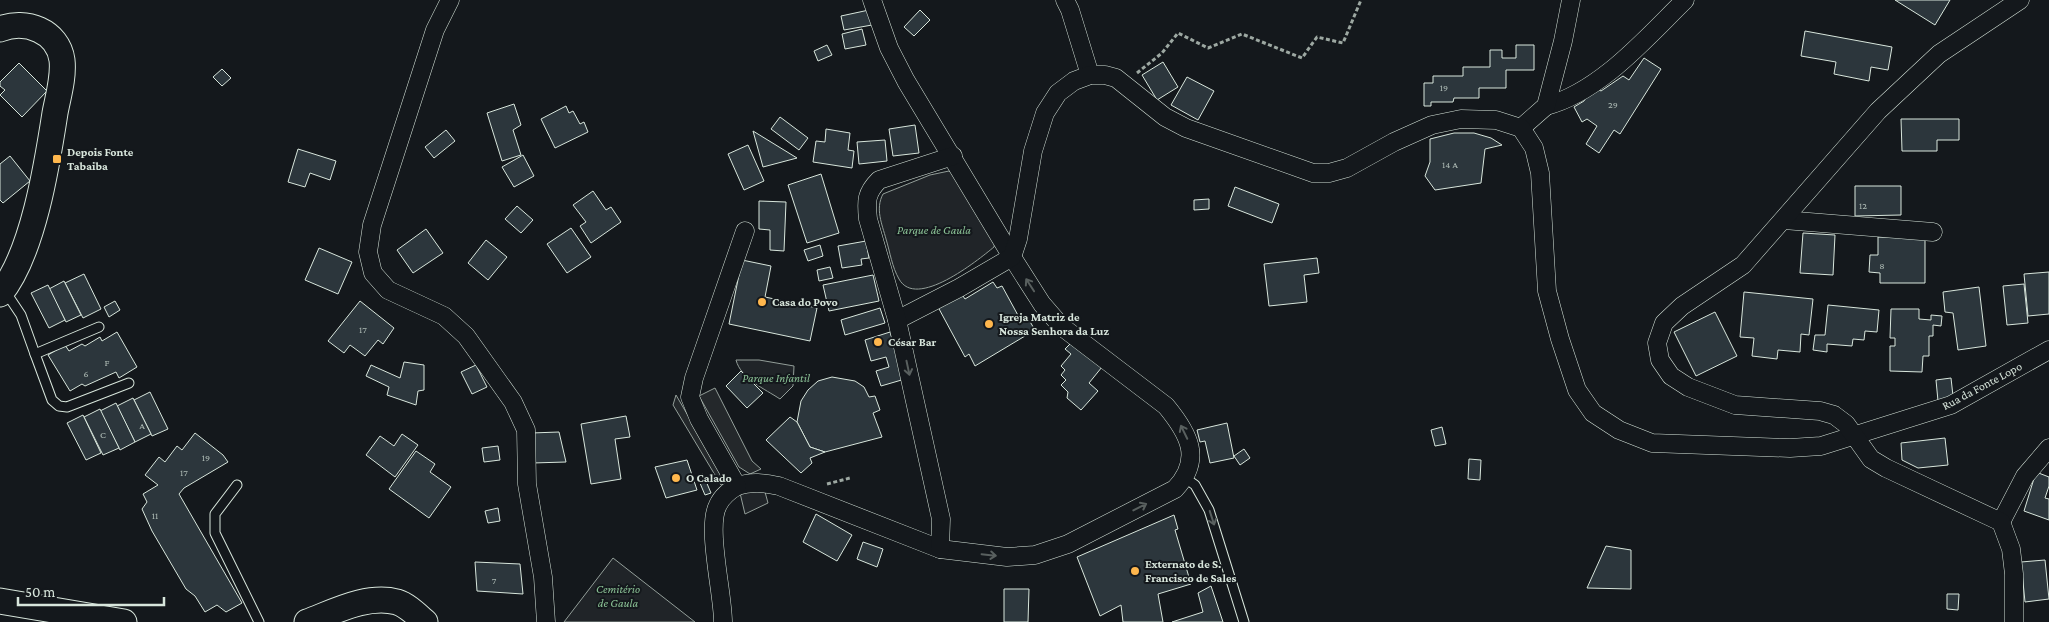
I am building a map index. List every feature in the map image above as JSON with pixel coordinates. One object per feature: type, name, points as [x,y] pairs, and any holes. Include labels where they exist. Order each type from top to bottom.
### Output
[{"type":"main road","points":[[0,29],[17,25],[36,28],[49,35],[59,47],[62,62],[48,158],[32,222],[18,265],[2,291]]},
{"type":"main road","points":[[307,622],[360,603],[381,600],[398,602],[415,612],[425,622]]},
{"type":"main road","points":[[0,601],[124,622]]},
{"type":"street","points":[[450,0],[434,30],[372,225],[368,252],[373,273],[388,290],[444,316],[466,336],[513,402],[526,430],[527,484],[543,577],[546,622]]},
{"type":"street","points":[[723,622],[723,607],[713,525],[717,506],[725,493],[737,486],[754,482],[779,486],[940,549],[1007,557],[1035,555],[1068,544],[1175,489],[1185,478],[1191,463],[1190,443],[1180,423],[1166,406],[1061,326],[1042,304],[906,81],[889,48],[872,0]]},
{"type":"street","points":[[1065,0],[1070,10],[1090,75]]},
{"type":"street","points":[[1546,106],[1563,41],[1571,0]]},
{"type":"street","points":[[897,320],[959,288],[1012,257],[1018,239],[1033,151],[1045,113],[1058,93],[1074,81],[1090,75],[1105,75],[1116,78],[1165,117],[1186,128],[1313,173],[1329,173],[1347,168],[1394,142],[1432,125],[1461,119],[1496,120],[1521,128],[1546,106],[1562,102],[1612,69],[1685,0]]},
{"type":"street","points":[[2014,622],[2014,574],[2011,549],[2001,522],[1886,468],[1871,459],[1846,424],[1834,414],[1820,411],[1735,405],[1688,387],[1671,376],[1660,360],[1657,344],[1664,323],[1682,306],[1743,265],[1878,111],[1939,54],[2020,0]]},
{"type":"street","name":"Rua da Fonte Lopo","points":[[1521,128],[1534,148],[1540,173],[1546,290],[1560,339],[1577,390],[1593,413],[1619,430],[1652,443],[1790,448],[1821,446],[1951,405],[2049,350]]},
{"type":"street","points":[[940,549],[941,519],[897,320],[868,219],[866,203],[870,189],[879,180],[953,156]]},
{"type":"street","points":[[1784,220],[1933,232]]},
{"type":"street","points":[[737,486],[699,419],[690,397],[694,378],[744,232]]},
{"type":"street","points":[[2001,522],[2025,476],[2049,448]]},
{"type":"lane","points":[[2,291],[21,315],[52,400],[59,406],[68,407],[129,383]]},
{"type":"lane","points":[[35,354],[99,328]]},
{"type":"lane","points":[[1185,478],[1195,485],[1209,510],[1244,622]]},
{"type":"lane","points":[[237,485],[215,514],[215,533],[259,622]]},
{"type":"path","points":[[1128,86],[1140,69],[1162,53],[1178,33],[1208,48],[1242,34],[1302,58],[1318,37],[1342,43],[1362,0]]},
{"type":"path","points":[[820,486],[850,478]]},
{"type":"green space","name":"Parque de Gaula","points":[[949,171],[957,175],[995,241],[994,247],[946,280],[919,289],[907,287],[899,279],[893,264],[880,216],[879,211],[883,194],[930,175]]},
{"type":"green space","name":"Parque Infantil","points":[[736,360],[759,360],[794,366],[793,386],[780,399],[748,378]]},
{"type":"green space","points":[[752,490],[765,492],[768,503],[745,514],[740,493]]},
{"type":"green space","name":"Cemitério de Gaula","points":[[613,558],[695,622],[564,622]]},
{"type":"shaded area","points":[[715,388],[752,461],[761,469],[750,474],[739,467],[699,396]]},
{"type":"shaded area","points":[[676,395],[727,483],[721,485],[673,405]]},
{"type":"building","points":[[1895,0],[1950,0],[1935,25]]},
{"type":"building","points":[[869,10],[872,25],[844,30],[841,16]]},
{"type":"building","points":[[920,10],[930,20],[914,36],[904,27]]},
{"type":"building","points":[[862,29],[866,45],[845,49],[842,34]]},
{"type":"building","points":[[1805,31],[1892,47],[1888,70],[1871,67],[1869,81],[1834,74],[1836,62],[1801,56]]},
{"type":"building","points":[[827,45],[832,55],[818,61],[814,51]]},
{"type":"building","points":[[1516,45],[1534,45],[1534,70],[1506,70],[1506,88],[1479,88],[1479,98],[1454,98],[1453,102],[1431,102],[1431,106],[1424,106],[1424,83],[1433,83],[1433,76],[1463,76],[1463,67],[1490,67],[1490,50],[1502,50],[1502,58],[1516,58]]},
{"type":"building","points":[[1644,58],[1661,69],[1620,134],[1614,130],[1599,153],[1586,144],[1597,126],[1587,119],[1582,122],[1574,107],[1584,101],[1592,86],[1601,91],[1623,76],[1629,80]]},
{"type":"building","points":[[1163,62],[1178,87],[1157,100],[1142,75]]},
{"type":"building","points":[[19,63],[47,91],[22,117],[0,95],[5,90],[0,86],[0,82]]},
{"type":"building","points":[[222,69],[231,78],[222,86],[213,77]]},
{"type":"building","points":[[1187,77],[1214,91],[1198,120],[1171,105]]},
{"type":"building","points":[[514,104],[521,125],[513,130],[521,155],[502,161],[487,113]]},
{"type":"building","points":[[566,106],[569,113],[573,111],[580,124],[584,122],[588,132],[555,148],[541,119]]},
{"type":"building","points":[[780,117],[808,138],[799,150],[771,129]]},
{"type":"building","points":[[1901,119],[1959,119],[1959,140],[1937,140],[1937,151],[1902,151]]},
{"type":"building","points":[[915,125],[919,153],[893,156],[889,129]]},
{"type":"building","points":[[826,129],[850,133],[848,150],[854,151],[852,168],[813,162],[816,141],[825,142]]},
{"type":"building","points":[[446,130],[455,141],[434,158],[425,147]]},
{"type":"building","points":[[753,131],[797,158],[763,167]]},
{"type":"building","points":[[1454,133],[1474,133],[1491,138],[1502,145],[1485,149],[1481,183],[1435,190],[1425,176],[1430,162],[1430,139]]},
{"type":"building","points":[[885,140],[887,161],[859,164],[857,142]]},
{"type":"building","points":[[748,145],[764,181],[744,190],[728,154]]},
{"type":"building","points":[[298,149],[336,161],[330,180],[310,173],[305,187],[288,182]]},
{"type":"building","points":[[523,155],[534,176],[514,187],[502,167]]},
{"type":"building","points":[[10,156],[30,181],[3,203],[0,200],[0,164]]},
{"type":"building","points":[[821,174],[839,233],[807,243],[788,185]]},
{"type":"building","points":[[1855,186],[1901,186],[1901,215],[1855,216]]},
{"type":"building","points":[[1235,187],[1279,204],[1272,223],[1228,206]]},
{"type":"building","points":[[593,191],[606,210],[611,207],[621,222],[591,243],[580,226],[586,222],[573,205]]},
{"type":"building","points":[[1209,199],[1209,209],[1194,210],[1194,200]]},
{"type":"building","points":[[759,201],[786,202],[784,251],[770,250],[770,230],[759,229]]},
{"type":"building","points":[[517,206],[533,220],[521,233],[505,219]]},
{"type":"building","points":[[571,228],[591,257],[567,273],[547,244]]},
{"type":"building","points":[[426,229],[443,253],[413,273],[397,250]]},
{"type":"building","points":[[1803,233],[1835,235],[1833,275],[1800,273]]},
{"type":"building","points":[[1878,237],[1925,237],[1925,283],[1880,283],[1880,273],[1869,272],[1870,255],[1878,255]]},
{"type":"building","points":[[486,240],[507,257],[488,280],[468,263]]},
{"type":"building","points":[[866,241],[869,258],[861,259],[862,265],[842,268],[838,246]]},
{"type":"building","points":[[820,245],[823,256],[808,261],[804,250]]},
{"type":"building","points":[[319,248],[352,262],[338,294],[305,280]]},
{"type":"building","points":[[1317,258],[1319,273],[1304,275],[1307,302],[1269,306],[1264,264]]},
{"type":"building","name":"Casa do Povo","points":[[742,260],[771,266],[765,297],[817,308],[810,341],[729,324]]},
{"type":"building","points":[[830,267],[833,278],[819,281],[817,270]]},
{"type":"building","points":[[2049,272],[2049,314],[2028,316],[2024,274]]},
{"type":"building","points":[[84,274],[101,309],[83,318],[65,283]]},
{"type":"building","points":[[873,275],[879,301],[829,311],[823,285]]},
{"type":"building","points":[[64,281],[81,315],[66,322],[49,289]]},
{"type":"building","name":"Igreja Matriz de Nossa Senhora da Luz","points":[[993,282],[997,288],[1002,286],[1020,319],[1026,315],[1035,330],[975,366],[969,354],[965,357],[938,307],[961,293],[965,299]]},
{"type":"building","points":[[2024,284],[2028,323],[2007,325],[2003,286]]},
{"type":"building","points":[[48,285],[65,320],[49,328],[31,293]]},
{"type":"building","points":[[1979,287],[1986,346],[1958,350],[1953,313],[1945,312],[1943,292]]},
{"type":"building","points":[[1744,292],[1813,299],[1809,335],[1801,334],[1800,352],[1778,350],[1777,359],[1752,356],[1754,338],[1740,337]]},
{"type":"building","points":[[115,301],[120,310],[109,317],[104,307]]},
{"type":"building","points":[[360,301],[394,328],[383,344],[378,340],[365,356],[350,345],[344,353],[328,341]]},
{"type":"building","points":[[1828,305],[1879,310],[1877,332],[1865,331],[1864,340],[1853,339],[1852,346],[1827,344],[1827,352],[1813,350],[1815,335],[1825,335]]},
{"type":"building","points":[[880,308],[885,323],[845,335],[841,320]]},
{"type":"building","points":[[1891,309],[1919,309],[1919,319],[1931,320],[1931,315],[1942,316],[1941,326],[1933,325],[1933,336],[1929,336],[1929,356],[1923,356],[1922,372],[1890,371],[1890,346],[1895,346],[1895,338],[1890,338]]},
{"type":"building","points":[[1715,312],[1737,356],[1696,376],[1674,332]]},
{"type":"building","points":[[117,332],[137,367],[119,378],[116,372],[85,386],[82,384],[70,391],[48,355],[65,345],[69,351],[82,344],[85,346],[100,337],[102,341]]},
{"type":"building","points":[[890,332],[905,379],[881,386],[876,371],[889,367],[886,357],[871,361],[865,340]]},
{"type":"building","points":[[1072,342],[1102,367],[1089,383],[1098,391],[1081,410],[1067,398],[1068,392],[1061,385],[1066,380],[1061,375],[1065,370],[1061,366],[1071,354],[1065,349]]},
{"type":"building","points":[[404,362],[424,365],[424,390],[418,391],[416,405],[387,395],[389,387],[366,376],[371,365],[400,378]]},
{"type":"building","points":[[476,365],[487,387],[472,394],[461,372]]},
{"type":"building","points":[[741,371],[763,393],[747,408],[726,386]]},
{"type":"building","points":[[832,377],[855,381],[864,387],[869,397],[875,396],[880,410],[873,413],[882,437],[825,452],[810,447],[797,422],[801,401],[808,390],[818,381]]},
{"type":"building","points":[[1951,378],[1953,396],[1938,401],[1936,380]]},
{"type":"building","points":[[150,392],[168,429],[152,436],[134,400]]},
{"type":"building","points":[[133,398],[151,434],[135,442],[117,406]]},
{"type":"building","points":[[116,403],[135,442],[120,450],[100,411]]},
{"type":"building","points":[[100,409],[119,448],[103,455],[84,417]]},
{"type":"building","points":[[83,415],[101,453],[86,460],[67,423]]},
{"type":"building","points":[[626,416],[630,437],[615,439],[621,479],[591,484],[581,424]]},
{"type":"building","points":[[790,417],[797,422],[810,447],[825,452],[810,458],[812,463],[801,473],[766,440]]},
{"type":"building","points":[[1227,423],[1234,458],[1210,463],[1205,441],[1200,442],[1197,430]]},
{"type":"building","points":[[1442,427],[1446,444],[1435,446],[1431,430]]},
{"type":"building","points":[[559,432],[566,462],[532,463],[531,433]]},
{"type":"building","points":[[195,433],[223,455],[228,462],[184,488],[179,494],[242,603],[226,612],[217,605],[205,612],[195,596],[186,589],[152,531],[142,509],[147,502],[143,494],[158,485],[145,475],[159,457],[165,462],[177,446],[182,450]]},
{"type":"building","points":[[402,434],[418,445],[395,477],[366,455],[380,436],[394,446]]},
{"type":"building","points":[[1945,438],[1948,465],[1918,468],[1902,460],[1901,443]]},
{"type":"building","points":[[498,446],[500,460],[484,462],[482,448]]},
{"type":"building","points":[[1244,449],[1250,458],[1240,465],[1234,456]]},
{"type":"building","points":[[416,451],[435,464],[430,472],[451,487],[429,518],[389,489]]},
{"type":"building","points":[[1469,459],[1481,460],[1480,480],[1468,479]]},
{"type":"building","name":"O Calado","points":[[687,460],[697,490],[666,498],[655,467]]},
{"type":"building","points":[[2036,472],[2049,477],[2049,486],[2045,498],[2049,499],[2049,520],[2024,511]]},
{"type":"building","points":[[703,474],[711,493],[705,495],[697,476]]},
{"type":"building","points":[[498,508],[500,521],[488,523],[485,511]]},
{"type":"building","points":[[816,514],[852,535],[837,561],[803,542]]},
{"type":"building","name":"Externato de S. Francisco de Sales","points":[[1174,515],[1178,529],[1175,530],[1191,584],[1158,594],[1163,622],[1123,622],[1121,605],[1100,616],[1077,557]]},
{"type":"building","points":[[863,542],[883,549],[877,567],[857,559]]},
{"type":"building","points":[[1606,546],[1631,550],[1631,589],[1587,588]]},
{"type":"building","points":[[2045,560],[2049,599],[2025,602],[2021,562]]},
{"type":"building","points":[[475,562],[520,564],[523,594],[477,591]]},
{"type":"building","name":"Externato de S. Francisco de Sales","points":[[1211,586],[1223,622],[1172,622],[1203,612],[1198,593]]},
{"type":"building","points":[[1004,589],[1029,589],[1028,622],[1004,622]]},
{"type":"building","points":[[1947,594],[1959,594],[1958,610],[1947,609]]},
{"type":"place","name":"Depois Fonte Tabaiba","points":[[57,159]]},
{"type":"place","name":"Casa do Povo","points":[[762,302]]},
{"type":"place","name":"Igreja Matriz de Nossa Senhora da Luz","points":[[989,324]]},
{"type":"place","name":"César Bar","points":[[878,342]]},
{"type":"place","name":"O Calado","points":[[676,478]]},
{"type":"place","name":"Externato de S. Francisco de Sales","points":[[1135,571]]}]
